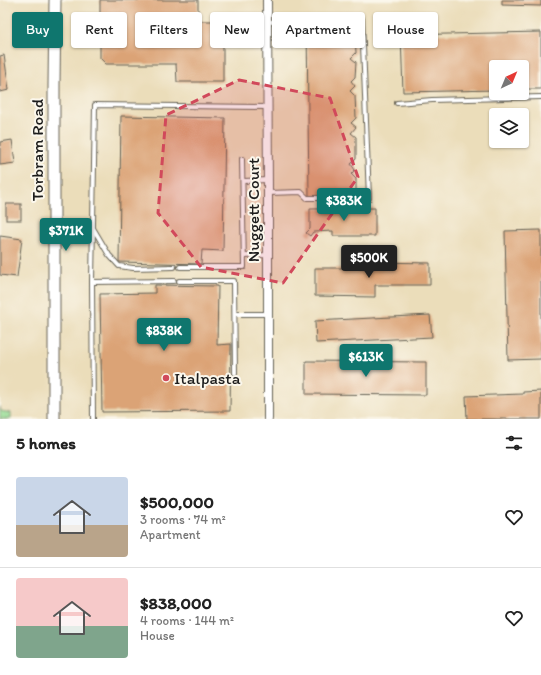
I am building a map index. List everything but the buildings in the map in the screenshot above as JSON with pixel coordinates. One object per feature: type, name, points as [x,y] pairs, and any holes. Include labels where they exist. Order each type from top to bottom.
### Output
[{"type":"main road","name":"Torbram Road","points":[[54,419],[55,0]]},
{"type":"street","name":"Nuggett Court","points":[[267,0],[268,419]]},
{"type":"lane","points":[[267,22],[362,19],[369,198],[307,198],[301,192],[268,193]]},
{"type":"lane","points":[[397,103],[432,100],[541,97]]},
{"type":"lane","points":[[93,419],[92,282],[95,105],[267,106]]},
{"type":"lane","points":[[180,267],[244,267],[242,159]]},
{"type":"lane","points":[[243,181],[268,180]]},
{"type":"lane","points":[[93,227],[109,255],[119,266],[133,268],[174,267]]},
{"type":"lane","points":[[244,256],[268,255]]},
{"type":"lane","points":[[92,282],[174,281]]},
{"type":"lane","points":[[179,281],[234,281],[235,373]]},
{"type":"lane","points":[[235,314],[268,314]]},
{"type":"highlighted area","points":[[239,80],[330,98],[358,177],[283,283],[201,267],[158,213],[166,115]]},
{"type":"green space","points":[[0,406],[1,411],[11,413],[11,419],[0,419]]},
{"type":"place","name":"Italpasta","points":[[166,378]]}]
